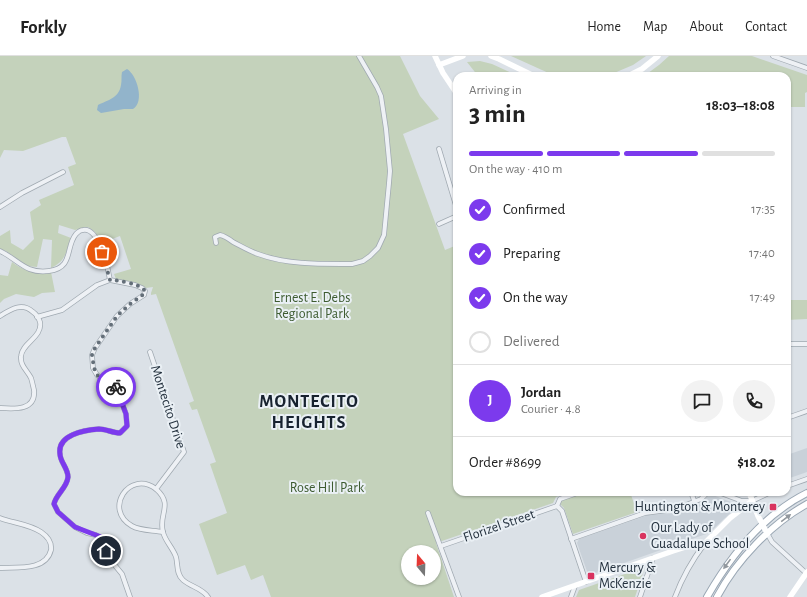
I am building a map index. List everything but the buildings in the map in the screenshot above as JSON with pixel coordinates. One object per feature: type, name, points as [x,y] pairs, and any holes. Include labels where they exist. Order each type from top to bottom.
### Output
[{"type":"main road","points":[[707,597],[719,575],[762,525],[789,503],[807,493]]},
{"type":"main road","points":[[717,597],[730,575],[767,533],[807,504]]},
{"type":"street","points":[[216,244],[216,237],[220,234],[258,254],[284,261],[307,264],[358,263],[370,256],[378,248],[384,236],[390,184],[389,156],[381,96],[359,56]]},
{"type":"street","points":[[435,56],[443,73],[453,88]]},
{"type":"street","points":[[439,65],[463,56]]},
{"type":"street","points":[[491,56],[499,58],[526,72]]},
{"type":"street","points":[[636,72],[658,56]]},
{"type":"street","points":[[773,56],[807,68]]},
{"type":"street","points":[[439,149],[453,196]]},
{"type":"street","points":[[0,207],[22,193],[62,172]]},
{"type":"street","points":[[439,224],[453,218]]},
{"type":"street","points":[[0,252],[9,256],[26,268],[43,272],[51,271],[65,263],[69,256],[72,241],[77,233],[86,230],[95,234],[110,280]]},
{"type":"street","points":[[37,317],[62,310],[97,285],[110,280],[135,285],[145,291],[144,294],[117,316],[95,348],[92,355],[94,368],[97,375],[116,387],[126,414],[127,426],[120,433],[100,429],[79,432],[67,437],[62,442],[60,447],[60,456],[68,478],[54,504],[58,512],[75,527],[101,537],[105,542],[108,557],[122,574],[130,597]]},
{"type":"street","points":[[0,316],[13,308],[22,307],[31,310],[40,323],[39,328],[31,341],[26,345],[21,355],[23,366],[31,378],[33,398],[25,407],[12,409],[0,408]]},
{"type":"street","points":[[791,344],[807,344]]},
{"type":"street","name":"Montecito Drive","points":[[150,352],[184,452],[156,489]]},
{"type":"street","points":[[791,417],[807,411]]},
{"type":"street","points":[[791,485],[807,479]]},
{"type":"street","points":[[163,532],[133,527],[124,519],[120,512],[119,502],[128,488],[136,484],[145,483],[150,484],[163,495],[165,500],[162,520],[163,532],[176,556],[180,577],[184,581],[203,591],[208,597]]},
{"type":"street","name":"Florizel Street","points":[[441,546],[557,506],[560,499],[569,496]]},
{"type":"street","points":[[693,496],[695,502]]},
{"type":"street","points":[[571,539],[645,513],[676,509],[701,500],[704,496]]},
{"type":"street","points":[[729,496],[742,501],[752,501]]},
{"type":"street","points":[[750,496],[762,525],[772,542],[806,572],[790,597]]},
{"type":"street","points":[[675,597],[685,574],[705,543],[730,518],[752,501],[763,496]]},
{"type":"street","points":[[557,506],[562,511],[586,582]]},
{"type":"street","points":[[428,513],[441,545]]},
{"type":"street","points":[[0,518],[38,530],[48,538],[51,546],[49,555],[42,563],[29,567],[0,568]]},
{"type":"street","points":[[542,597],[692,545],[705,543]]},
{"type":"street","points":[[441,546],[459,597]]},
{"type":"street","points":[[640,597],[653,558]]},
{"type":"street","points":[[571,597],[575,586]]},
{"type":"shaded area","points":[[807,448],[807,472],[791,478],[791,454]]},
{"type":"shaded area","name":"Our Lady of Guadalupe School","points":[[708,496],[715,496],[739,505],[709,533],[590,575],[588,574],[577,543],[579,539],[648,515],[675,513],[701,504]]},
{"type":"green space","name":"Ernest E. Debs Regional Park","points":[[0,56],[400,56],[420,96],[439,119],[403,134],[445,250],[453,247],[453,496],[559,496],[556,497],[553,503],[436,543],[437,545],[401,545],[401,585],[441,585],[441,558],[454,597],[271,597],[263,575],[251,580],[245,565],[217,575],[199,524],[227,513],[210,464],[216,462],[197,409],[192,410],[189,403],[194,401],[156,294],[151,295],[153,287],[146,288],[116,279],[114,274],[131,269],[120,236],[102,243],[95,232],[88,227],[75,230],[59,225],[58,233],[71,238],[63,259],[51,268],[52,240],[43,239],[37,267],[27,266],[6,251],[0,249],[0,236],[10,230],[11,243],[23,250],[34,239],[30,212],[41,205],[39,200],[74,185],[68,167],[76,164],[66,137],[62,137],[23,151],[4,150],[0,158]]},
{"type":"green space","points":[[511,56],[646,56],[633,65],[616,72],[546,72]]},
{"type":"green space","points":[[669,56],[752,56],[807,75],[805,107],[791,107],[791,72],[649,72]]},
{"type":"green space","points":[[480,61],[492,64],[509,72],[475,72],[467,62]]},
{"type":"green space","points":[[12,262],[30,272],[51,272],[55,292],[42,293],[34,297],[16,294],[4,299],[0,303],[0,275],[8,276]]},
{"type":"green space","points":[[791,300],[807,300],[807,319],[791,320]]},
{"type":"green space","points":[[575,496],[631,496],[637,512],[573,534],[560,501]]},
{"type":"green space","points":[[645,567],[635,597],[576,597],[579,590]]},
{"type":"water","points":[[127,69],[134,77],[138,89],[139,101],[137,106],[133,109],[101,113],[97,110],[98,105],[112,98],[118,93],[121,85],[122,72]]},
{"type":"way so far","points":[[102,252],[110,280],[135,285],[144,289],[145,291],[144,294],[117,316],[95,348],[92,355],[92,362],[97,375],[116,387]]},
{"type":"place","name":"Huntington & Monterey","points":[[773,507]]},
{"type":"place","name":"Our Lady of Guadalupe School","points":[[643,536]]},
{"type":"place","name":"Mercury & McKenzie","points":[[591,576]]},
{"type":"district","name":"MONTECITO HEIGHTS","points":[[309,412]]},
{"type":"route","points":[[106,551],[105,542],[101,537],[87,533],[75,527],[63,518],[55,509],[54,504],[68,478],[68,473],[59,452],[62,442],[67,437],[79,432],[100,429],[120,433],[127,426],[128,421],[116,387]]},
{"type":"park label","name":"Rose Hill Park","points":[[327,488]]}]
